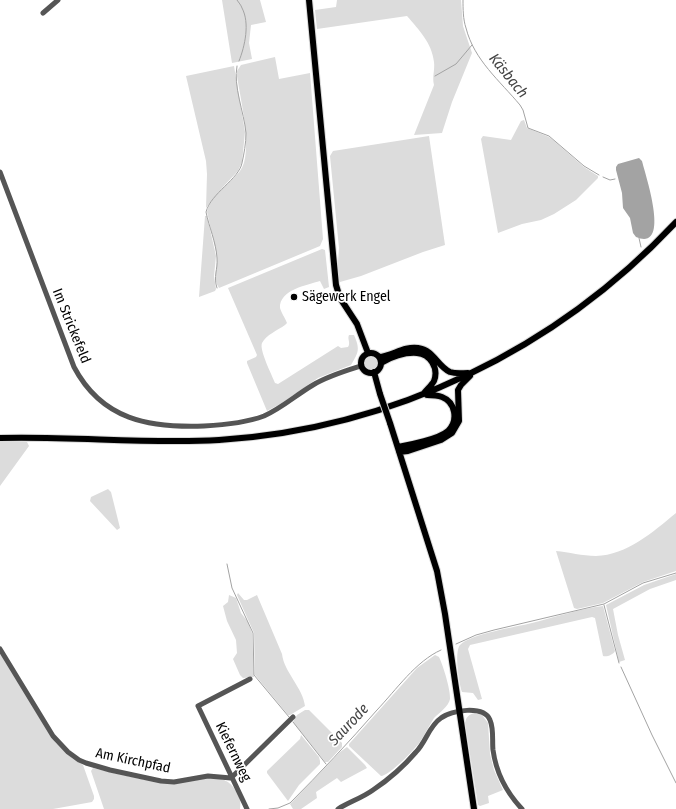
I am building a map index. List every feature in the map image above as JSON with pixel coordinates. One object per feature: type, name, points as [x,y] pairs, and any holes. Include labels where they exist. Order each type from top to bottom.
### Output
[{"type":"main road","points":[[310,0],[336,285],[340,298],[357,324],[368,353]]},
{"type":"main road","points":[[0,438],[191,441],[258,436],[315,427],[380,410],[423,394],[472,373],[530,342],[581,307],[627,270],[676,222]]},
{"type":"main road","points":[[380,360],[374,353],[368,353],[361,360],[361,366],[365,371],[374,372],[379,369],[380,360],[385,356],[418,348],[430,353],[444,368],[450,372],[458,374],[472,373]]},
{"type":"main road","points":[[380,360],[409,353],[419,353],[428,357],[434,366],[435,376],[431,385],[423,394]]},
{"type":"main road","points":[[374,372],[437,572],[474,809]]},
{"type":"main road","points":[[405,469],[408,455],[413,450],[445,438],[455,429],[459,416],[458,390],[472,373]]},
{"type":"main road","points":[[399,449],[444,433],[454,422],[453,407],[447,400],[440,396],[423,394]]},
{"type":"main road","points":[[399,449],[413,450]]},
{"type":"street","points":[[43,13],[58,0]]},
{"type":"street","name":"Im Strickefeld","points":[[0,172],[74,367],[81,380],[91,391],[106,405],[119,413],[138,421],[166,426],[208,426],[245,421],[277,410],[319,381],[361,366]]},
{"type":"street","name":"Am Kirchpfad","points":[[0,649],[53,736],[68,752],[86,764],[161,781],[174,782],[208,776],[231,778]]},
{"type":"street","name":"Kiefernweg","points":[[247,809],[198,706],[250,679]]},
{"type":"street","points":[[338,809],[373,790],[395,772],[419,750],[440,718],[451,713],[477,710],[488,716],[492,725],[493,750],[498,770],[508,792],[522,809]]},
{"type":"street","points":[[231,778],[293,717]]},
{"type":"shaded area","points":[[222,0],[260,0],[266,22],[251,25],[249,43],[252,59],[232,63]]},
{"type":"shaded area","points":[[337,0],[461,0],[463,26],[472,53],[452,102],[442,133],[414,135],[434,85],[433,55],[428,43],[420,32],[407,16],[317,29],[315,10],[336,7]]},
{"type":"shaded area","points":[[275,57],[279,79],[310,73],[323,239],[320,246],[219,288],[216,280],[217,256],[207,212],[212,201],[240,171],[244,163],[246,152],[245,125],[237,71],[241,65]]},
{"type":"shaded area","points":[[234,66],[245,132],[242,162],[238,171],[206,208],[206,161],[186,76]]},
{"type":"shaded area","points":[[524,120],[527,128],[549,137],[584,167],[598,176],[598,178],[576,200],[554,214],[541,220],[522,224],[498,233],[481,139],[483,136],[511,140],[521,121]]},
{"type":"shaded area","points":[[429,136],[445,245],[361,276],[340,282],[337,274],[339,248],[330,156],[333,151]]},
{"type":"shaded area","points":[[639,158],[642,161],[654,210],[655,223],[653,233],[647,239],[636,237],[633,233],[630,218],[623,208],[622,193],[616,170],[618,164]]},
{"type":"shaded area","points":[[205,216],[207,216],[216,256],[214,276],[216,289],[215,291],[199,297]]},
{"type":"shaded area","points":[[322,249],[325,250],[329,287],[324,289],[320,281],[295,289],[284,297],[280,308],[287,323],[264,340],[262,343],[262,351],[275,383],[278,384],[338,346],[341,348],[348,347],[349,335],[354,335],[358,347],[356,357],[351,365],[318,378],[282,403],[267,411],[247,363],[247,361],[256,357],[257,355],[228,288]]},
{"type":"shaded area","points":[[368,356],[374,356],[378,360],[378,366],[374,370],[368,370],[364,366],[364,360]]},
{"type":"shaded area","points":[[0,441],[27,442],[29,446],[0,486]]},
{"type":"shaded area","points":[[108,489],[111,492],[120,528],[117,530],[90,501],[91,497]]},
{"type":"shaded area","points":[[676,513],[676,571],[643,582],[603,603],[577,609],[574,608],[556,551],[596,556],[618,552],[649,535]]},
{"type":"shaded area","points":[[676,574],[676,580],[650,589],[613,609],[625,660],[619,662],[606,605],[644,585]]},
{"type":"shaded area","points":[[238,593],[244,600],[257,595],[282,654],[283,661],[304,699],[305,706],[290,715],[288,715],[255,675],[254,633],[237,595]]},
{"type":"shaded area","points":[[229,595],[236,598],[241,613],[248,622],[252,633],[254,677],[243,678],[240,675],[233,659],[237,653],[236,640],[227,621],[223,606],[228,602]]},
{"type":"shaded area","points":[[603,606],[615,651],[611,655],[603,656],[595,618],[592,617],[470,645],[468,649],[482,699],[478,700],[473,693],[462,692],[458,675],[457,654],[460,645],[465,641],[494,631]]},
{"type":"shaded area","points":[[0,653],[56,743],[72,758],[83,765],[94,796],[92,802],[53,809],[0,809]]},
{"type":"shaded area","points":[[435,655],[439,657],[445,672],[449,690],[449,702],[446,707],[434,718],[420,742],[412,751],[390,772],[381,776],[349,746],[349,744],[417,668]]},
{"type":"shaded area","points":[[305,710],[309,710],[342,743],[342,747],[328,762],[325,762],[293,722],[297,715]]},
{"type":"shaded area","points":[[475,713],[482,715],[488,723],[490,754],[494,770],[503,790],[488,796],[489,803],[480,806],[478,805],[465,723],[468,716]]},
{"type":"shaded area","points":[[301,735],[319,757],[320,764],[299,785],[288,801],[267,771],[300,739]]},
{"type":"shaded area","points":[[347,747],[367,768],[341,782],[337,778],[316,792],[317,798],[301,809],[293,809],[290,804],[340,752]]},
{"type":"shaded area","points":[[93,768],[134,778],[159,782],[201,778],[221,779],[230,783],[236,791],[240,800],[240,809],[104,809],[91,771]]},
{"type":"waterway","points":[[237,0],[246,20],[245,42],[239,61]]},
{"type":"waterway","name":"Käsbach","points":[[463,0],[465,25],[475,50],[488,70],[520,105],[528,128],[549,136],[584,166],[599,175]]},
{"type":"waterway","points":[[435,76],[456,64],[472,45]]},
{"type":"waterway","points":[[217,288],[215,280],[217,262],[216,252],[206,212],[213,199],[236,175],[243,160],[246,133],[236,82],[237,66]]},
{"type":"waterway","name":"Käsbach","points":[[603,177],[610,180],[615,179]]},
{"type":"waterway","points":[[639,238],[641,247]]},
{"type":"waterway","points":[[227,564],[232,588],[253,633],[254,675],[289,717]]},
{"type":"waterway","name":"Saurode","points":[[456,644],[476,635],[494,630],[604,604],[643,583],[676,573]]},
{"type":"waterway","points":[[604,605],[619,663]]},
{"type":"waterway","name":"Saurode","points":[[269,809],[278,808],[290,803],[345,746],[407,677],[423,661],[441,650]]},
{"type":"waterway","points":[[621,667],[676,783]]},
{"type":"waterway","points":[[293,722],[326,764]]},
{"type":"place","name":"Sägewerk Engel","points":[[294,297]]}]
